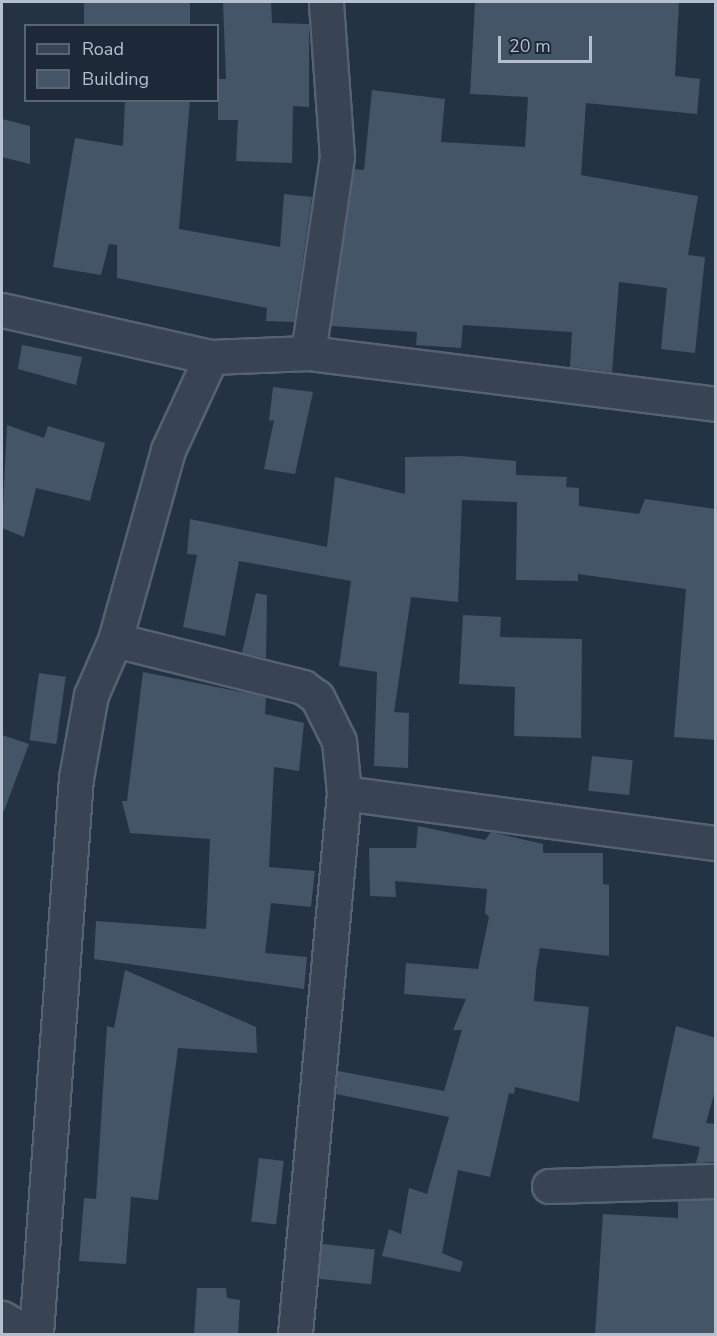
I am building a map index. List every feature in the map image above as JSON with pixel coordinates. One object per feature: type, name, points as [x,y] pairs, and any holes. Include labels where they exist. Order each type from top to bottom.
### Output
[{"type":"street","points":[[308,352],[337,157],[326,2]]},
{"type":"street","points":[[2,310],[211,357],[308,352],[716,404]]},
{"type":"street","points":[[36,1335],[76,778],[91,695],[115,640],[168,450],[211,357]]},
{"type":"street","points":[[115,640],[303,687],[322,704],[339,741],[344,793],[295,1335]]},
{"type":"street","points":[[344,793],[716,843]]},
{"type":"street","points":[[549,1186],[716,1181]]},
{"type":"street","points":[[2,1318],[30,1335]]},
{"type":"building","points":[[84,2],[190,2],[190,24],[84,24]]},
{"type":"building","points":[[271,2],[272,23],[309,24],[309,107],[293,106],[292,163],[236,161],[238,120],[218,120],[219,79],[226,79],[223,3]]},
{"type":"building","points":[[475,2],[679,2],[675,76],[700,79],[697,114],[586,103],[581,175],[698,196],[688,255],[705,257],[695,353],[661,349],[667,288],[619,282],[612,372],[570,367],[572,332],[463,325],[461,348],[416,345],[417,332],[331,326],[354,169],[364,170],[372,90],[445,99],[441,142],[525,147],[528,97],[470,94]]},
{"type":"building","points":[[125,102],[190,102],[179,229],[280,247],[284,194],[312,197],[294,322],[266,321],[267,308],[117,278],[117,245],[109,244],[101,275],[53,267],[75,138],[123,146]]},
{"type":"building","points":[[2,119],[30,126],[30,164],[2,157]]},
{"type":"building","points":[[22,345],[82,357],[76,385],[18,369]]},
{"type":"building","points":[[273,387],[313,392],[295,474],[264,469],[274,420],[269,421]]},
{"type":"building","points":[[7,425],[44,438],[48,426],[105,443],[90,501],[36,488],[24,537],[2,528]]},
{"type":"building","points":[[461,456],[516,461],[516,475],[567,477],[566,487],[579,488],[579,506],[639,514],[645,499],[716,509],[716,740],[674,737],[686,589],[578,574],[578,581],[516,580],[517,502],[462,500],[458,602],[411,597],[394,712],[409,713],[408,768],[374,766],[377,672],[339,666],[351,581],[239,561],[225,636],[183,627],[197,555],[187,554],[190,519],[327,547],[335,477],[405,494],[405,457]]},
{"type":"building","points":[[256,593],[267,595],[266,658],[242,653]]},
{"type":"building","points":[[463,615],[501,617],[500,637],[582,639],[581,738],[514,736],[515,687],[459,684]]},
{"type":"building","points":[[143,672],[266,697],[265,714],[304,723],[299,771],[274,767],[269,867],[315,871],[311,907],[271,903],[265,953],[307,957],[304,989],[94,959],[96,921],[206,929],[210,839],[130,833],[122,801],[127,801]]},
{"type":"building","points":[[39,673],[66,677],[56,744],[30,740]]},
{"type":"building","points":[[2,735],[29,744],[4,811],[2,811]]},
{"type":"building","points":[[592,756],[633,760],[629,795],[588,791]]},
{"type":"building","points":[[418,826],[485,840],[491,832],[543,844],[543,853],[603,853],[603,884],[609,885],[609,956],[540,948],[536,971],[534,1001],[589,1007],[579,1102],[515,1087],[514,1094],[509,1093],[490,1177],[458,1170],[442,1253],[463,1262],[460,1272],[382,1256],[389,1229],[401,1234],[409,1188],[427,1194],[449,1117],[336,1094],[338,1071],[444,1091],[462,1030],[453,1030],[466,999],[404,994],[406,963],[478,969],[489,917],[485,913],[487,889],[395,881],[396,897],[370,896],[369,848],[416,848]]},
{"type":"building","points":[[125,970],[256,1027],[257,1053],[178,1048],[158,1200],[131,1197],[126,1264],[79,1261],[84,1198],[96,1199],[107,1026],[114,1028]]},
{"type":"building","points":[[676,1026],[716,1038],[716,1087],[706,1123],[716,1124],[716,1162],[696,1163],[700,1147],[652,1138]]},
{"type":"building","points":[[259,1158],[284,1161],[276,1225],[251,1222]]},
{"type":"building","points":[[716,1200],[716,1335],[595,1335],[603,1214],[678,1218],[678,1201]]},
{"type":"building","points":[[322,1244],[375,1250],[371,1284],[318,1279]]},
{"type":"building","points":[[197,1288],[226,1288],[227,1298],[240,1300],[238,1335],[194,1335]]}]
